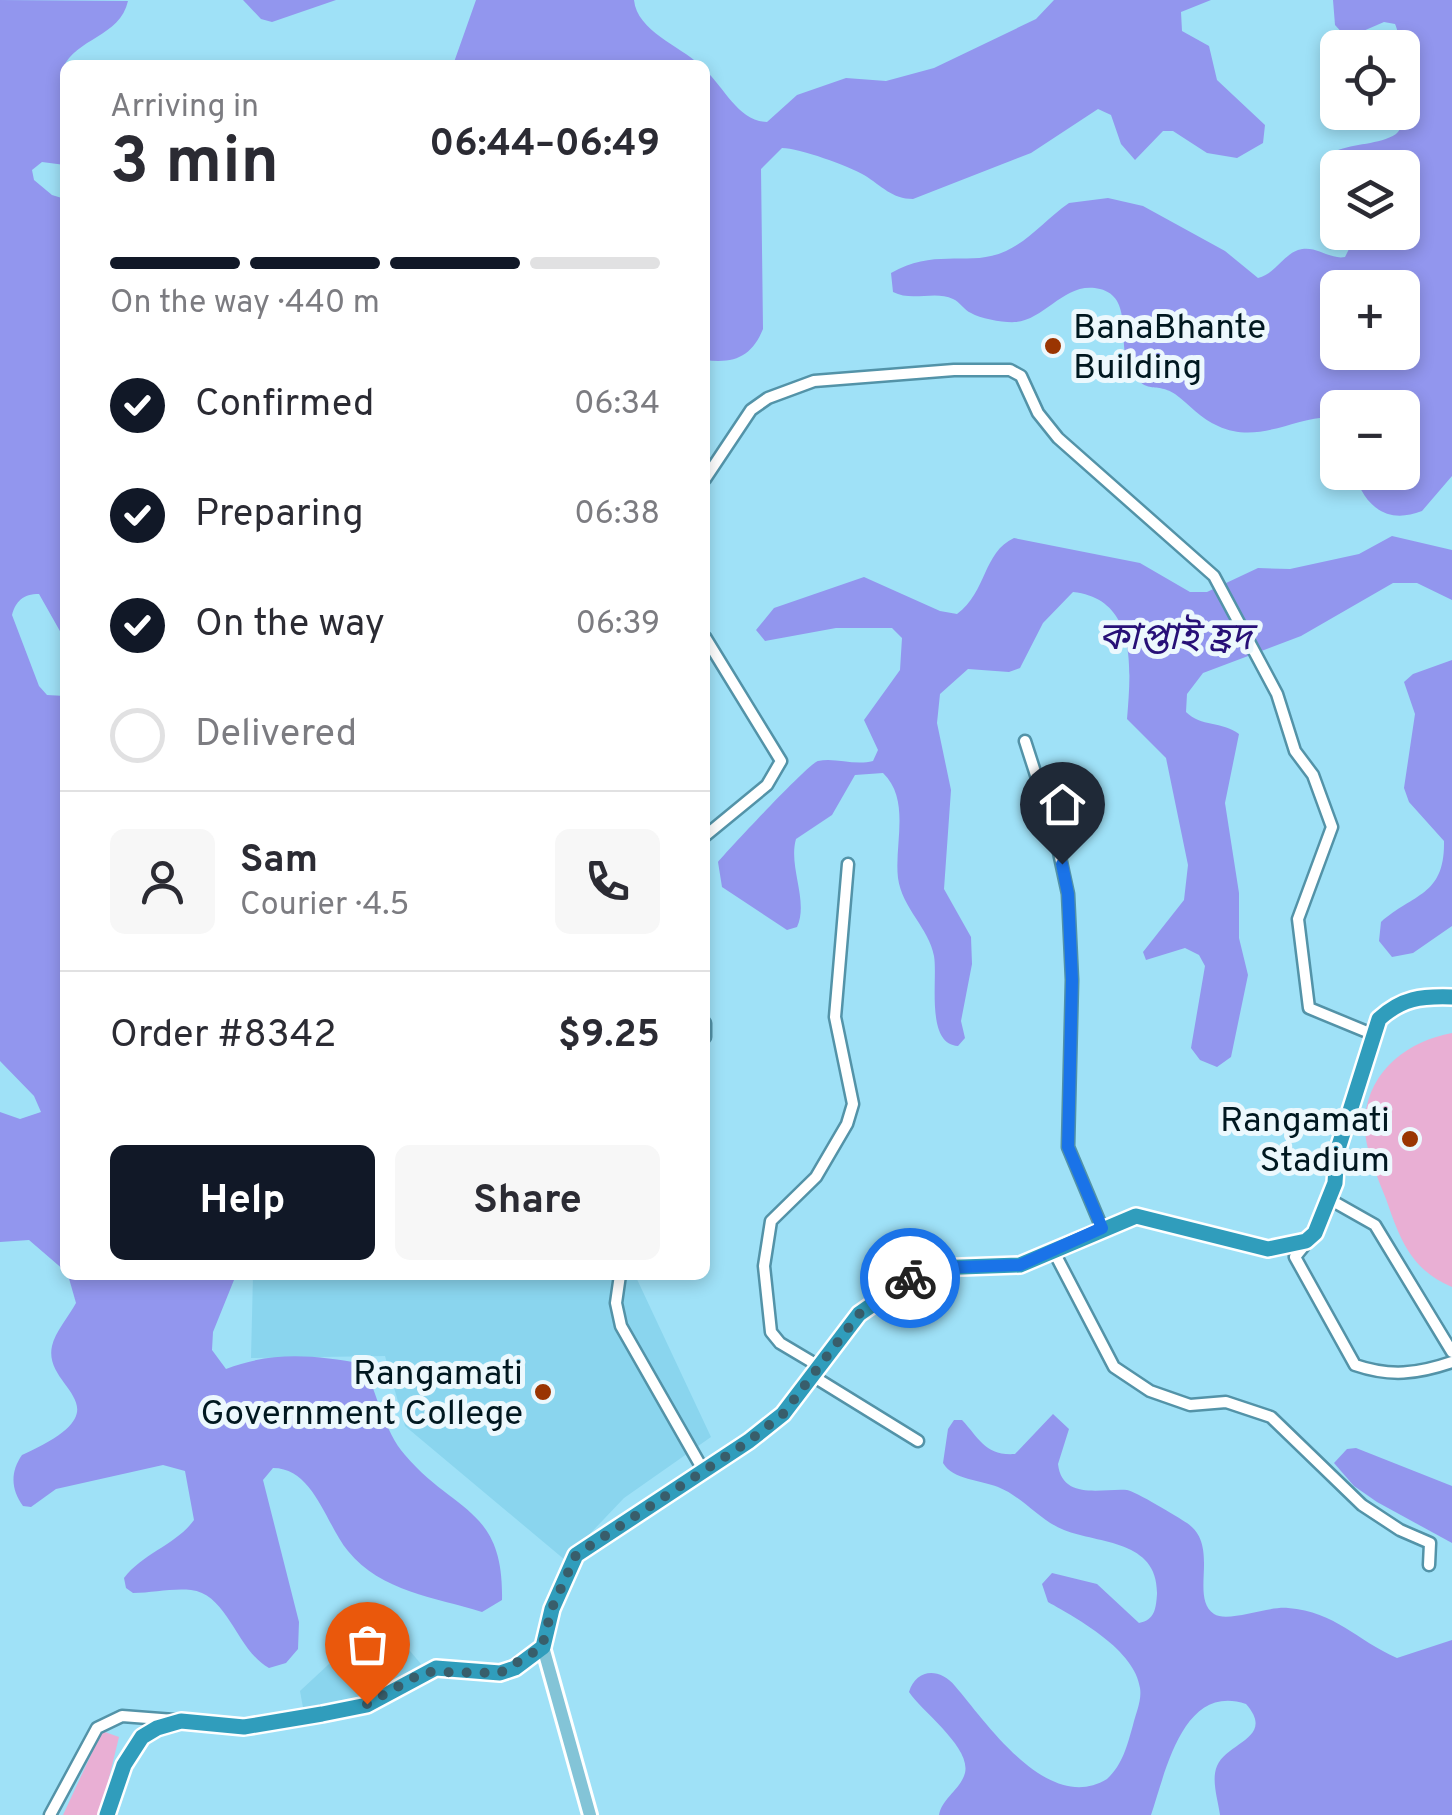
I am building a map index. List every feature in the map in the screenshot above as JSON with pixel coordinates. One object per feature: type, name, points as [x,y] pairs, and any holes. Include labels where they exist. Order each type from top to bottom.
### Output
[{"type":"highway","points":[[107,1815],[124,1765],[142,1737],[181,1721],[244,1726],[322,1714],[367,1704],[436,1668],[500,1673],[542,1647],[552,1608],[576,1555],[702,1468],[749,1441],[783,1414],[859,1314],[909,1279],[934,1268],[1020,1265],[1136,1216],[1268,1249],[1306,1241],[1315,1232],[1329,1199],[1379,1019],[1394,1005],[1419,996],[1452,997]]},
{"type":"main road","points":[[542,1647],[590,1815]]},
{"type":"street","points":[[710,470],[736,426],[751,410],[768,398],[814,380],[866,374],[1010,370],[1021,376],[1038,413],[1058,438],[1214,576],[1259,660],[1277,694],[1295,750],[1314,775],[1330,812],[1332,827],[1298,919],[1309,1008],[1372,1034]]},
{"type":"street","points":[[710,645],[780,762],[767,785],[710,832]]},
{"type":"street","points":[[1025,741],[1055,834],[1068,894],[1072,980],[1068,1147],[1102,1228]]},
{"type":"street","points":[[848,864],[834,1017],[853,1104],[847,1124],[816,1177],[771,1222],[764,1266],[771,1332],[814,1370],[918,1441]]},
{"type":"street","points":[[1329,1199],[1374,1224],[1452,1352]]},
{"type":"street","points":[[1315,1232],[1294,1257],[1355,1364],[1385,1375],[1424,1372],[1452,1362]]},
{"type":"street","points":[[1054,1252],[1114,1367],[1150,1391],[1190,1405],[1226,1402],[1270,1417],[1315,1464],[1400,1530],[1430,1543],[1429,1564]]},
{"type":"street","points":[[619,1280],[616,1303],[620,1326],[702,1468]]},
{"type":"street","points":[[50,1815],[97,1728],[122,1716],[181,1721]]},
{"type":"shaded area","name":"Rangamati Stadium","points":[[1452,1033],[1452,1287],[1426,1272],[1402,1240],[1371,1159],[1365,1117],[1375,1085],[1394,1060],[1421,1043]]},
{"type":"shaded area","name":"Rangamati Government College","points":[[253,1280],[637,1280],[711,1437],[624,1498],[565,1560],[405,1426],[385,1356],[251,1358]]},
{"type":"shaded area","points":[[372,1624],[388,1625],[421,1664],[365,1698],[304,1713],[300,1691]]},
{"type":"shaded area","points":[[102,1731],[119,1737],[100,1815],[63,1815]]},
{"type":"water","points":[[0,0],[128,1],[107,30],[68,60],[60,60],[60,164],[42,162],[32,170],[34,180],[60,197],[60,631],[39,594],[21,599],[12,615],[39,686],[47,695],[60,696],[60,1267],[29,1240],[0,1242],[0,1112],[20,1119],[41,1112],[34,1096],[0,1061]]},
{"type":"water","points":[[243,0],[336,0],[272,22],[261,19]]},
{"type":"water","points":[[476,0],[634,0],[643,21],[693,60],[455,60]]},
{"type":"water","points":[[1054,0],[1211,0],[1181,12],[1182,31],[1209,46],[1217,80],[1265,125],[1263,143],[1237,158],[1207,153],[1173,131],[1163,131],[1135,160],[1121,144],[1111,115],[1098,109],[1031,153],[913,199],[893,194],[836,163],[782,148],[761,169],[763,329],[748,352],[725,361],[710,360],[710,76],[740,110],[767,122],[797,95],[846,78],[886,81],[934,68],[1036,19]]},
{"type":"water","points":[[1333,0],[1452,0],[1452,476],[1422,511],[1388,514],[1371,503],[1362,490],[1420,490],[1420,390],[1320,390],[1320,418],[1265,431],[1234,431],[1206,419],[1168,390],[1139,381],[1125,354],[1121,310],[1110,294],[1100,289],[1077,290],[1027,319],[1011,322],[975,315],[946,297],[893,292],[891,273],[907,265],[992,256],[1023,241],[1069,203],[1108,198],[1143,206],[1225,251],[1258,278],[1298,250],[1345,257],[1348,250],[1420,250],[1420,150],[1340,150],[1389,138],[1399,130],[1420,130],[1420,30],[1397,30],[1395,24],[1384,22],[1366,30],[1340,30],[1335,25]]},
{"type":"water","name":"কাপ্তাই হ্রদ","points":[[1392,536],[1452,550],[1452,600],[1417,583],[1393,583],[1301,636],[1203,673],[1187,694],[1186,712],[1192,717],[1239,734],[1225,803],[1239,893],[1239,938],[1248,975],[1231,1057],[1217,1067],[1200,1060],[1191,1048],[1205,966],[1199,955],[1185,948],[1146,960],[1143,952],[1184,900],[1188,865],[1166,758],[1127,719],[1129,659],[1120,622],[1094,597],[1073,592],[1043,623],[1020,668],[1009,672],[968,669],[940,694],[937,723],[951,790],[944,889],[971,937],[972,964],[961,1021],[965,1038],[958,1046],[948,1043],[941,1034],[935,1009],[934,956],[900,889],[899,809],[892,784],[883,773],[855,775],[832,815],[796,839],[794,861],[801,906],[797,927],[787,930],[722,887],[718,862],[812,765],[824,760],[873,761],[878,750],[864,720],[900,670],[902,638],[892,628],[836,628],[765,641],[756,630],[774,608],[864,577],[940,611],[957,614],[974,595],[996,553],[1014,538],[1140,563],[1190,592],[1207,592],[1258,568],[1290,569],[1359,554]]},
{"type":"water","points":[[1452,660],[1452,926],[1413,953],[1392,957],[1379,941],[1381,922],[1433,883],[1443,859],[1444,841],[1409,802],[1404,788],[1415,714],[1404,682],[1413,674]]},
{"type":"water","points":[[69,1280],[234,1280],[213,1332],[212,1350],[226,1369],[260,1359],[294,1356],[363,1364],[386,1423],[405,1455],[485,1529],[495,1546],[502,1600],[482,1612],[410,1591],[376,1576],[348,1551],[309,1487],[287,1470],[273,1468],[263,1480],[299,1622],[298,1649],[286,1663],[269,1668],[258,1660],[224,1612],[204,1594],[191,1590],[133,1593],[126,1588],[124,1578],[194,1520],[185,1471],[163,1465],[56,1489],[31,1507],[23,1506],[14,1487],[15,1468],[22,1455],[54,1438],[72,1423],[77,1411],[52,1361],[54,1341],[76,1303]]},
{"type":"water","points":[[1053,1414],[1069,1429],[1058,1464],[1067,1483],[1085,1490],[1132,1491],[1197,1533],[1204,1557],[1204,1596],[1214,1614],[1229,1617],[1279,1608],[1305,1611],[1333,1621],[1397,1658],[1452,1640],[1452,1815],[1220,1815],[1215,1784],[1217,1766],[1256,1725],[1246,1704],[1224,1701],[1207,1706],[1180,1735],[1151,1815],[939,1815],[964,1776],[965,1766],[955,1744],[909,1692],[922,1675],[935,1673],[949,1680],[1020,1760],[1063,1785],[1085,1787],[1107,1779],[1124,1754],[1137,1711],[1140,1688],[1128,1661],[1103,1637],[1048,1602],[1042,1584],[1052,1573],[1097,1584],[1139,1623],[1154,1613],[1156,1604],[1155,1576],[1148,1563],[1124,1547],[1055,1526],[1007,1491],[960,1476],[943,1463],[948,1429],[954,1420],[962,1420],[990,1449],[1015,1454]]},
{"type":"water","points":[[1356,1448],[1452,1486],[1452,1543],[1354,1486],[1334,1463],[1347,1449]]},
{"type":"way so far","points":[[367,1704],[436,1668],[500,1673],[515,1668],[542,1647],[552,1608],[576,1555],[591,1541],[612,1532],[676,1485],[749,1441],[783,1414],[838,1336],[859,1314],[910,1278]]},
{"type":"place","name":"BanaBhante Building","points":[[1053,346]]},
{"type":"place","name":"Rangamati Stadium","points":[[1410,1139]]},
{"type":"place","name":"Rangamati Government College","points":[[543,1392]]},
{"type":"route","points":[[910,1278],[934,1268],[988,1270],[1020,1265],[1102,1228],[1068,1147],[1072,980],[1068,894],[1062,864]]}]
